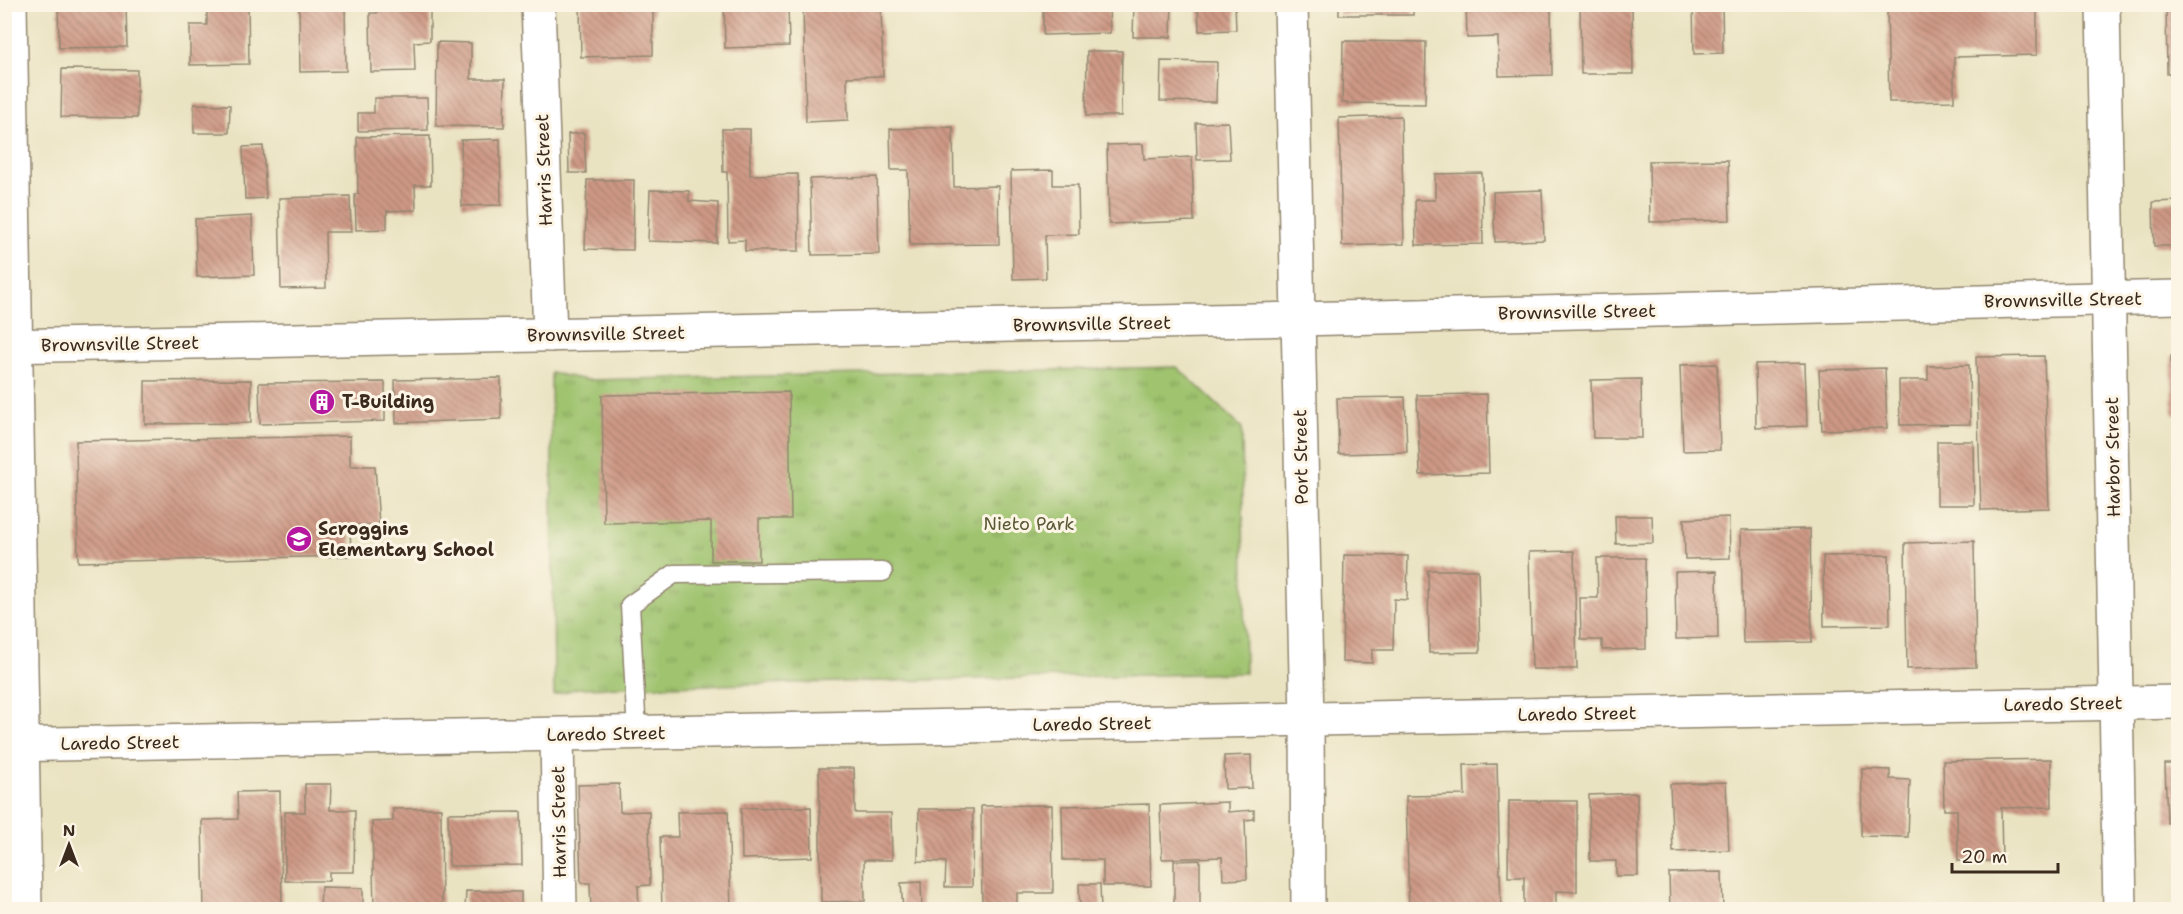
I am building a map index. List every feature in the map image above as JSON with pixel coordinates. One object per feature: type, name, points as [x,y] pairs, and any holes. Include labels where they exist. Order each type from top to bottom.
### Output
[{"type":"street","points":[[10,4],[10,346],[14,745],[25,909]]},
{"type":"street","name":"Harris Street","points":[[538,4],[550,335]]},
{"type":"street","name":"Port Street","points":[[1291,4],[1307,720],[1308,909]]},
{"type":"street","name":"Harbor Street","points":[[2103,4],[2120,909]]},
{"type":"street","name":"Brownsville Street","points":[[10,346],[1298,319],[2178,297]]},
{"type":"street","name":"Laredo Street","points":[[14,745],[2178,702]]},
{"type":"street","name":"Harris Street","points":[[557,735],[560,909]]},
{"type":"lane","points":[[636,734],[630,605],[674,574],[882,572]]},
{"type":"green space","name":"Nieto Park","points":[[1177,367],[1242,428],[1245,673],[578,688],[554,695],[551,373],[587,380]]},
{"type":"building","points":[[58,4],[126,4],[127,47],[59,48]]},
{"type":"building","points":[[207,4],[248,4],[249,64],[190,65],[190,25],[207,25]]},
{"type":"building","points":[[299,4],[345,4],[346,71],[300,72]]},
{"type":"building","points":[[377,4],[403,4],[403,11],[430,10],[430,41],[414,42],[415,71],[371,72],[370,13],[377,13]]},
{"type":"building","points":[[580,4],[653,4],[653,55],[581,57]]},
{"type":"building","points":[[724,4],[788,4],[789,46],[725,48]]},
{"type":"building","points":[[881,4],[883,76],[847,77],[848,120],[806,122],[803,6]]},
{"type":"building","points":[[1043,4],[1109,4],[1110,33],[1043,35]]},
{"type":"building","points":[[1134,4],[1172,4],[1171,37],[1133,37]]},
{"type":"building","points":[[1198,4],[1235,4],[1236,30],[1199,31]]},
{"type":"building","points":[[1339,4],[1413,4],[1413,15],[1339,15]]},
{"type":"building","points":[[1466,4],[1551,4],[1552,75],[1499,76],[1498,37],[1467,38]]},
{"type":"building","points":[[1580,4],[1632,4],[1633,74],[1581,74]]},
{"type":"building","points":[[1693,4],[1722,4],[1723,53],[1694,54]]},
{"type":"building","points":[[1861,4],[2037,4],[2037,55],[1954,57],[1954,101],[1889,102],[1887,8],[1861,8]]},
{"type":"building","points":[[2166,4],[2178,4],[2178,73],[2167,74]]},
{"type":"building","points":[[1343,41],[1426,42],[1425,104],[1342,103]]},
{"type":"building","points":[[437,42],[471,43],[471,79],[505,79],[504,127],[436,126]]},
{"type":"building","points":[[1087,51],[1122,51],[1121,116],[1086,116]]},
{"type":"building","points":[[1161,61],[1217,62],[1216,102],[1160,101]]},
{"type":"building","points":[[62,69],[137,70],[137,118],[61,117]]},
{"type":"building","points":[[374,98],[427,98],[428,130],[358,131],[358,113],[374,113]]},
{"type":"building","points":[[194,104],[230,105],[229,133],[194,133]]},
{"type":"building","points":[[1401,116],[1404,244],[1342,246],[1339,118]]},
{"type":"building","points":[[1228,122],[1230,159],[1197,160],[1196,123]]},
{"type":"building","points":[[953,127],[954,187],[998,186],[999,244],[910,245],[908,170],[891,170],[890,129]]},
{"type":"building","points":[[722,129],[750,129],[750,175],[798,174],[799,251],[745,251],[745,240],[728,241],[727,172],[723,172]]},
{"type":"building","points":[[584,133],[586,173],[569,173],[568,134]]},
{"type":"building","points":[[430,136],[431,185],[415,185],[416,210],[387,211],[387,229],[356,230],[357,137]]},
{"type":"building","points":[[500,139],[501,205],[462,206],[461,140]]},
{"type":"building","points":[[1143,144],[1144,159],[1192,157],[1194,221],[1109,224],[1107,145]]},
{"type":"building","points":[[263,146],[266,198],[245,199],[243,147]]},
{"type":"building","points":[[1728,160],[1730,220],[1650,222],[1649,161]]},
{"type":"building","points":[[1053,170],[1053,185],[1078,185],[1079,234],[1045,235],[1046,278],[1013,279],[1011,171]]},
{"type":"building","points":[[1482,173],[1483,244],[1416,245],[1415,200],[1435,200],[1435,174]]},
{"type":"building","points":[[877,177],[879,254],[812,255],[810,179]]},
{"type":"building","points":[[587,180],[634,180],[633,250],[585,249]]},
{"type":"building","points":[[650,190],[689,191],[689,201],[718,203],[717,243],[648,241]]},
{"type":"building","points":[[1542,190],[1544,240],[1495,242],[1493,192]]},
{"type":"building","points":[[350,196],[351,232],[325,232],[326,288],[281,289],[279,198]]},
{"type":"building","points":[[2178,201],[2178,246],[2154,246],[2153,202]]},
{"type":"building","points":[[252,216],[254,275],[197,277],[195,219]]},
{"type":"building","points":[[2044,356],[2049,508],[1981,510],[1976,357]]},
{"type":"building","points":[[2171,356],[2178,356],[2178,415],[2173,415]]},
{"type":"building","points":[[1805,363],[1807,426],[1756,428],[1755,364]]},
{"type":"building","points":[[1717,364],[1720,450],[1683,451],[1680,365]]},
{"type":"building","points":[[1969,365],[1970,424],[1900,425],[1899,380],[1928,380],[1928,366]]},
{"type":"building","points":[[1885,368],[1887,428],[1822,430],[1819,370]]},
{"type":"building","name":"T-Building","points":[[501,378],[501,419],[396,423],[395,380]]},
{"type":"building","points":[[1641,379],[1642,438],[1593,438],[1591,380]]},
{"type":"building","points":[[251,380],[251,423],[145,424],[145,381]]},
{"type":"building","name":"T-Building","points":[[385,382],[385,421],[260,424],[259,383]]},
{"type":"building","points":[[789,392],[791,519],[759,519],[759,561],[711,561],[711,521],[604,523],[602,395]]},
{"type":"building","points":[[1487,394],[1489,473],[1420,475],[1417,395]]},
{"type":"building","points":[[1405,397],[1407,452],[1339,454],[1337,398]]},
{"type":"building","name":"Scroggins Elementary School","points":[[350,436],[350,466],[375,466],[379,525],[350,525],[351,556],[78,562],[76,441]]},
{"type":"building","points":[[1937,441],[1973,441],[1974,505],[1937,505]]},
{"type":"building","points":[[1615,516],[1652,516],[1653,543],[1616,544]]},
{"type":"building","points":[[1729,517],[1730,558],[1685,559],[1684,519]]},
{"type":"building","points":[[1810,529],[1812,642],[1743,643],[1741,530]]},
{"type":"building","points":[[1974,541],[1976,667],[1907,669],[1905,543]]},
{"type":"building","points":[[1574,551],[1577,669],[1532,669],[1529,552]]},
{"type":"building","points":[[1344,555],[1408,556],[1407,600],[1394,599],[1393,650],[1372,650],[1372,663],[1342,662]]},
{"type":"building","points":[[1889,555],[1890,625],[1824,626],[1823,556]]},
{"type":"building","points":[[1597,558],[1645,558],[1646,649],[1602,650],[1602,640],[1581,640],[1580,598],[1598,598]]},
{"type":"building","points":[[1428,570],[1478,570],[1480,652],[1429,653]]},
{"type":"building","points":[[1717,571],[1718,638],[1676,639],[1675,572]]},
{"type":"building","points":[[1251,755],[1252,788],[1225,789],[1224,756]]},
{"type":"building","points":[[2051,759],[2052,807],[2001,808],[2002,861],[1958,861],[1957,810],[1944,810],[1943,761]]},
{"type":"building","points":[[1497,764],[1501,910],[1409,910],[1406,796],[1465,795],[1464,765]]},
{"type":"building","points":[[2165,764],[2178,764],[2178,822],[2167,823]]},
{"type":"building","points":[[819,768],[854,768],[855,813],[891,813],[892,860],[864,860],[865,901],[821,902]]},
{"type":"building","points":[[1862,769],[1890,770],[1890,779],[1910,780],[1908,837],[1861,836]]},
{"type":"building","points":[[1726,782],[1729,850],[1673,852],[1670,784]]},
{"type":"building","points":[[305,784],[331,784],[330,810],[355,810],[354,872],[329,872],[329,881],[285,881],[285,812],[305,812]]},
{"type":"building","points":[[619,784],[620,812],[649,811],[650,885],[638,886],[639,910],[591,910],[590,883],[581,883],[578,785]]},
{"type":"building","points":[[280,791],[282,910],[204,910],[202,820],[238,819],[237,792]]},
{"type":"building","points":[[1637,793],[1638,876],[1616,876],[1616,861],[1590,861],[1589,795]]},
{"type":"building","points":[[1509,801],[1577,801],[1577,892],[1556,891],[1556,910],[1524,910],[1524,877],[1508,877]]},
{"type":"building","points":[[1228,802],[1228,812],[1254,810],[1254,819],[1245,820],[1247,879],[1223,880],[1222,857],[1162,859],[1160,805]]},
{"type":"building","points":[[1149,804],[1151,886],[1103,886],[1103,860],[1063,860],[1062,806]]},
{"type":"building","points":[[1052,805],[1053,893],[1017,893],[1017,910],[982,910],[981,806]]},
{"type":"building","points":[[811,807],[812,857],[742,859],[741,808]]},
{"type":"building","points":[[441,808],[442,910],[374,910],[372,822],[393,821],[393,809]]},
{"type":"building","points":[[919,809],[973,809],[972,887],[945,887],[946,862],[918,861]]},
{"type":"building","points":[[728,811],[731,910],[662,910],[660,837],[678,837],[677,812]]},
{"type":"building","points":[[521,812],[522,865],[449,866],[448,813]]},
{"type":"building","points":[[1200,860],[1200,910],[1174,910],[1174,861]]},
{"type":"building","points":[[1722,872],[1723,910],[1670,910],[1669,873]]},
{"type":"building","points":[[921,882],[922,910],[903,910],[901,883]]},
{"type":"building","points":[[1079,884],[1100,884],[1101,910],[1080,910]]},
{"type":"building","points":[[321,887],[363,888],[363,910],[320,910]]},
{"type":"building","points":[[466,891],[521,892],[521,910],[465,910]]},
{"type":"building","points":[[897,904],[897,910],[870,910],[870,905]]},
{"type":"place","name":"T-Building","points":[[322,402]]},
{"type":"place","name":"Scroggins Elementary School","points":[[299,539]]}]
